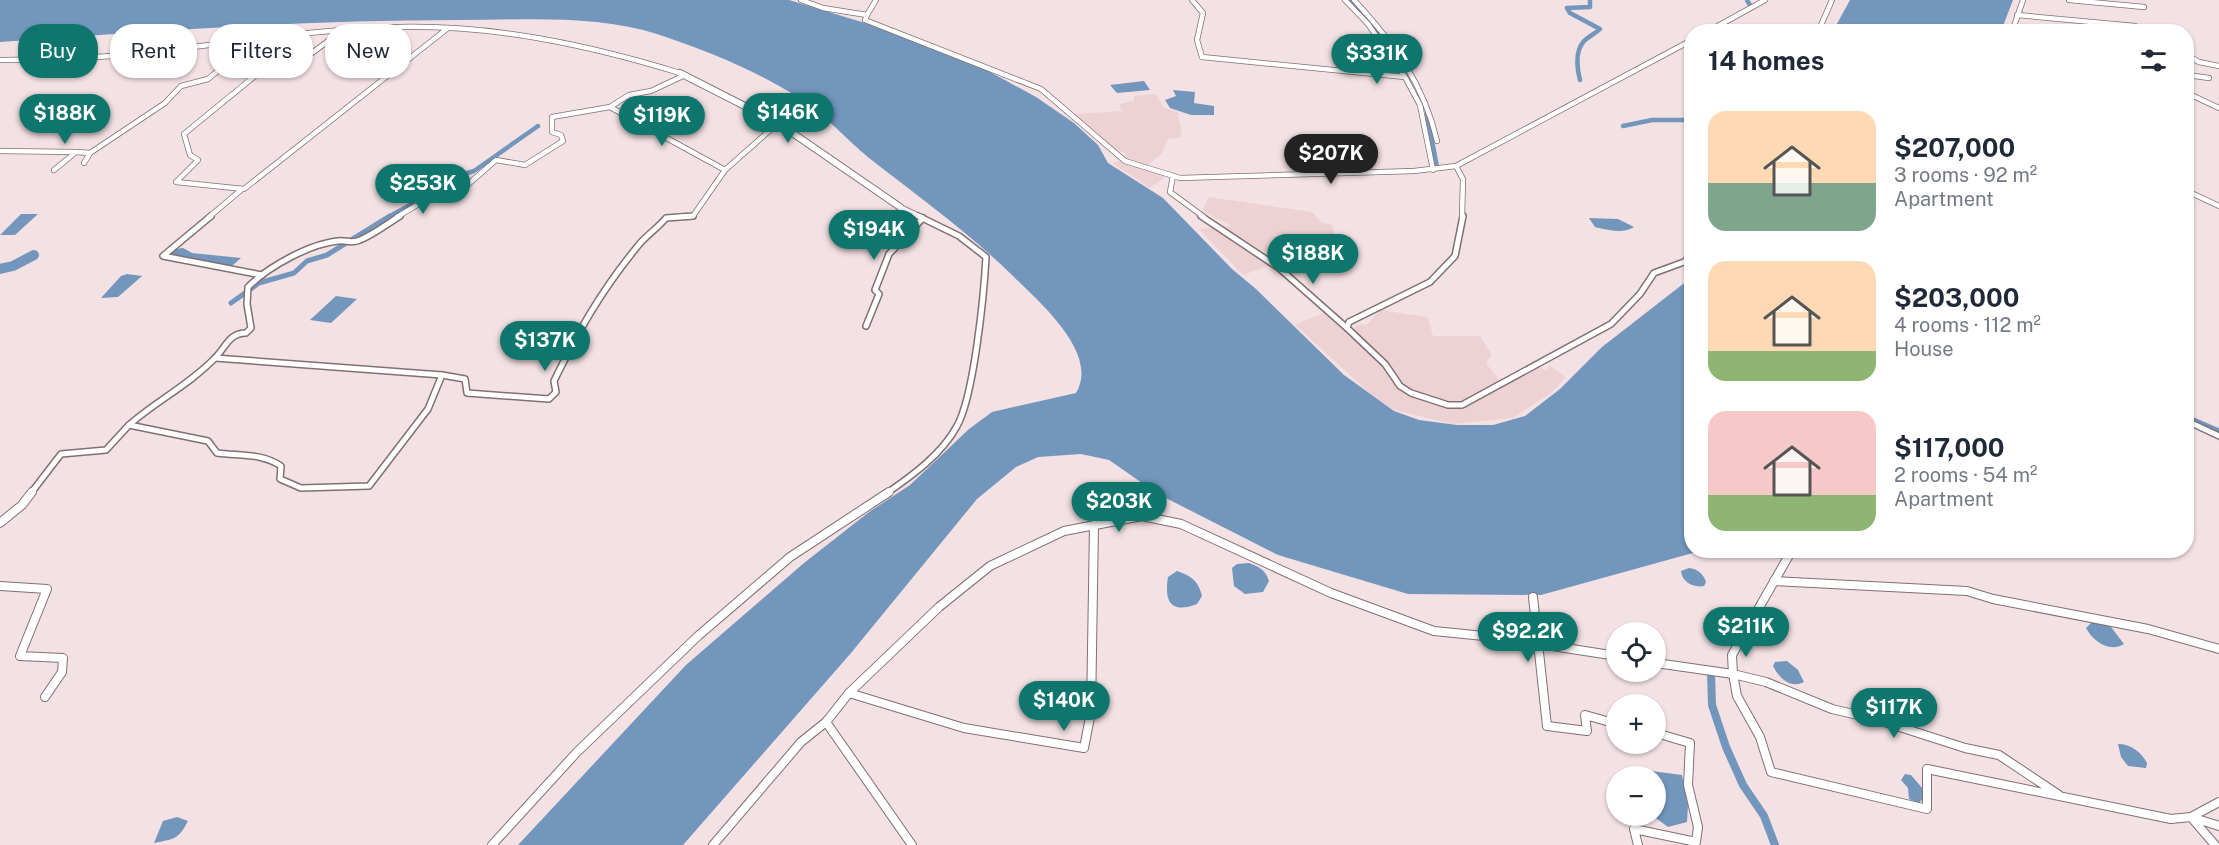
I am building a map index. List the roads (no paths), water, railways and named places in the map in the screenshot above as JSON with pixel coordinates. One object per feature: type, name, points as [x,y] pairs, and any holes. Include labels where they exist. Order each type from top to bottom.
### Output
[{"type":"street","points":[[801,0],[823,8],[867,15]]},
{"type":"street","points":[[876,0],[865,20],[972,60],[1050,94],[1125,161],[1173,176],[1236,178],[1433,170],[1456,166],[1684,44]]},
{"type":"street","points":[[1192,0],[1203,14],[1197,40],[1202,57],[1405,77]]},
{"type":"street","points":[[1346,0],[1368,24],[1405,77],[1420,105],[1433,170]]},
{"type":"street","points":[[1354,0],[1374,20],[1412,71],[1432,114],[1437,141]]},
{"type":"street","points":[[1722,24],[1765,0]]},
{"type":"street","points":[[1822,24],[1832,0]]},
{"type":"street","points":[[2014,24],[2024,0]]},
{"type":"street","points":[[2068,0],[2144,7]]},
{"type":"street","points":[[2017,15],[2114,24]]},
{"type":"street","points":[[411,28],[448,28],[548,39],[615,53],[682,74],[778,123],[900,207],[982,251],[986,257],[982,306],[958,424],[921,470],[874,503],[799,550],[672,658],[638,689],[492,845]]},
{"type":"street","points":[[262,275],[163,256],[242,190],[448,28]]},
{"type":"street","points":[[242,190],[176,182],[198,160],[190,154],[185,133],[267,66],[312,53],[325,43]]},
{"type":"street","points":[[0,60],[104,57],[209,45]]},
{"type":"street","points":[[2194,59],[2219,66]]},
{"type":"street","points":[[0,523],[22,505],[61,454],[106,450],[148,408],[159,404],[214,358],[231,337],[237,333],[246,333],[251,327],[247,304],[248,287],[262,275],[296,254],[361,240],[442,190],[465,187],[496,160],[523,165],[531,163],[563,141],[561,135],[552,132],[552,117],[610,107],[629,95],[651,91],[682,74]]},
{"type":"street","points":[[2194,76],[2209,78]]},
{"type":"street","points":[[84,163],[90,153],[165,103],[181,86],[209,78]]},
{"type":"street","points":[[2194,96],[2219,108]]},
{"type":"street","points":[[610,107],[725,170]]},
{"type":"street","points":[[214,358],[442,375],[465,379],[467,393],[549,399],[556,392],[554,381],[585,318],[639,244],[656,232],[666,218],[693,216],[725,170],[778,123]]},
{"type":"street","points":[[0,151],[90,153]]},
{"type":"street","points":[[54,170],[75,152]]},
{"type":"street","points":[[1347,328],[1349,322],[1430,282],[1455,255],[1462,214],[1463,178],[1456,166]]},
{"type":"street","points":[[1173,176],[1170,192],[1177,199],[1279,268],[1385,364],[1400,386],[1411,393],[1456,406],[1611,324],[1640,294],[1654,273],[1684,262]]},
{"type":"street","points":[[2194,194],[2219,206]]},
{"type":"street","points":[[866,326],[879,294],[874,290],[889,254],[923,218]]},
{"type":"street","points":[[129,425],[208,441],[217,453],[244,457],[266,456],[281,466],[280,479],[301,488],[369,486],[428,410],[442,375]]},
{"type":"street","points":[[2194,424],[2219,436]]},
{"type":"street","points":[[713,845],[801,742],[826,722],[849,693],[939,607],[990,566],[1064,531],[1142,516],[1181,524],[1331,593],[1396,619],[1434,631],[1539,643],[1606,654]]},
{"type":"street","points":[[849,693],[964,728],[1084,748],[1091,712],[1094,525]]},
{"type":"street","points":[[1787,558],[1743,641],[1732,655],[1737,696],[1760,737],[1772,772],[1927,809],[1927,769],[2171,819],[2191,818],[2219,826]]},
{"type":"street","points":[[1774,580],[1966,591],[1993,600],[2148,629],[2219,649]]},
{"type":"street","points":[[0,586],[46,589],[20,656],[63,658],[62,672],[45,697]]},
{"type":"street","points":[[1533,597],[1547,726],[1587,731],[1585,714],[1606,721]]},
{"type":"street","points":[[1666,664],[1766,681],[1832,709],[1875,718],[1965,748],[1999,755],[2059,795]]},
{"type":"street","points":[[826,722],[912,845]]},
{"type":"street","points":[[1638,845],[1634,829],[1696,842],[1698,827],[1688,785],[1690,743],[1666,736]]},
{"type":"street","points":[[2191,818],[2219,802]]},
{"type":"street","points":[[2191,818],[2214,845]]},
{"type":"water","points":[[0,0],[789,0],[888,30],[979,66],[1036,97],[1074,123],[1098,145],[1108,163],[1163,198],[1232,269],[1256,289],[1344,375],[1394,411],[1419,420],[1457,425],[1493,425],[1525,416],[1560,389],[1602,347],[1684,283],[1684,555],[1541,595],[1408,594],[1278,555],[1158,494],[1109,460],[1081,454],[1038,457],[1016,467],[977,499],[851,653],[683,845],[518,845],[686,665],[804,563],[869,512],[910,485],[969,429],[992,412],[1076,393],[1081,378],[1080,362],[1073,345],[1051,314],[979,244],[869,158],[804,101],[751,71],[657,34],[609,23],[534,19],[209,24],[209,28],[197,29],[197,24],[110,24],[110,34],[98,35],[98,24],[18,24],[18,41],[0,42]]},
{"type":"water","points":[[1850,0],[2013,0],[2004,24],[1837,24]]},
{"type":"water","points":[[1144,81],[1150,90],[1117,93],[1110,85]]},
{"type":"water","points":[[1173,90],[1195,92],[1194,103],[1214,106],[1214,115],[1191,115],[1170,108],[1165,100],[1176,96]]},
{"type":"water","points":[[21,214],[38,214],[15,235],[0,235]]},
{"type":"water","points":[[1589,218],[1618,219],[1634,227],[1620,231],[1604,229],[1595,227]]},
{"type":"water","points":[[183,248],[192,253],[241,258],[233,265],[227,266],[170,255],[176,249]]},
{"type":"water","points":[[127,274],[142,276],[118,297],[101,298],[121,276]]},
{"type":"water","points":[[336,296],[357,299],[331,323],[310,320]]},
{"type":"water","points":[[1249,563],[1262,569],[1266,574],[1269,581],[1263,592],[1245,594],[1234,586],[1232,568],[1237,564]]},
{"type":"water","points":[[1689,568],[1701,574],[1706,582],[1704,586],[1696,586],[1686,581],[1681,571]]},
{"type":"water","points":[[1177,571],[1190,577],[1199,586],[1202,596],[1197,604],[1181,608],[1171,604],[1167,593],[1168,577]]},
{"type":"water","points":[[2092,622],[2111,627],[2124,644],[2113,647],[2097,641],[2086,628]]},
{"type":"water","points":[[1787,661],[1798,670],[1804,682],[1790,683],[1778,675],[1773,666],[1775,662]]},
{"type":"water","points":[[2118,744],[2127,745],[2139,752],[2147,763],[2146,768],[2128,766],[2121,757]]},
{"type":"water","points":[[1666,773],[1682,775],[1688,805],[1687,822],[1666,826]]},
{"type":"water","points":[[1905,774],[1911,775],[1923,789],[1924,797],[1919,803],[1909,799],[1908,788],[1901,780]]},
{"type":"water","points":[[177,817],[188,821],[181,832],[171,839],[154,843],[163,821]]},
{"type":"waterway","points":[[1350,0],[1361,10]]},
{"type":"waterway","points":[[1580,80],[1579,50],[1584,41],[1600,29],[1570,13],[1567,8],[1590,7],[1590,0]]},
{"type":"waterway","points":[[1747,0],[1750,5]]},
{"type":"waterway","points":[[1368,18],[1401,62]]},
{"type":"waterway","points":[[1427,114],[1437,167]]},
{"type":"waterway","points":[[1623,126],[1652,120],[1684,120]]},
{"type":"waterway","points":[[388,217],[442,188],[450,178],[474,171],[538,126]]},
{"type":"waterway","points":[[231,303],[259,283],[294,273],[307,261],[327,255],[390,216]]},
{"type":"waterway","points":[[0,269],[13,266],[34,255]]},
{"type":"waterway","points":[[2194,420],[2219,431]]},
{"type":"waterway","points":[[1711,673],[1712,705],[1726,747],[1743,785],[1764,816],[1775,845]]}]
